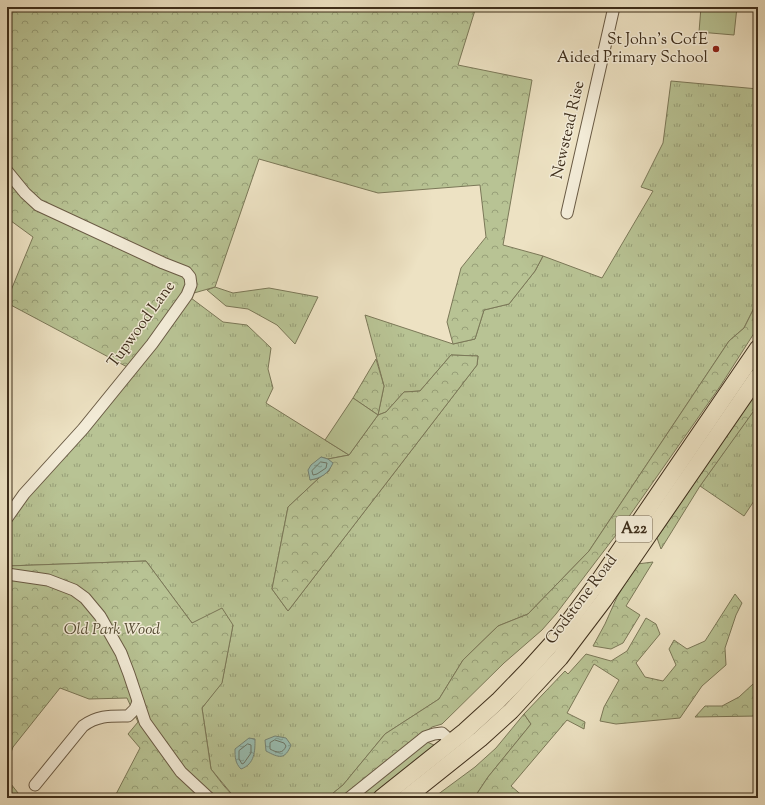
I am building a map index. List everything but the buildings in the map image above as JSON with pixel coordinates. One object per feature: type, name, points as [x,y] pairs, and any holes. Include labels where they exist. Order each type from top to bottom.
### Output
[{"type":"highway","name":"Godstone Road","points":[[381,798],[452,742],[498,701],[555,640],[602,576],[758,348]]},
{"type":"highway","name":"Godstone Road","points":[[406,798],[480,739],[511,711],[560,658],[604,600],[758,376]]},
{"type":"street","name":"Newstead Rise","points":[[567,213],[614,7]]},
{"type":"street","name":"Tupwood Lane","points":[[7,171],[25,193],[38,205],[163,263],[186,272],[190,277],[191,285],[187,294],[152,344],[83,428],[24,494],[7,518]]},
{"type":"street","points":[[7,574],[48,580],[74,590],[85,598],[100,616],[118,647],[129,674],[145,722],[181,772],[209,798]]},
{"type":"street","points":[[35,785],[83,726],[93,719],[109,716],[128,716],[135,709],[138,702]]},
{"type":"street","points":[[349,798],[425,737],[442,733],[452,742]]},
{"type":"green space","points":[[7,7],[476,7],[458,65],[532,80],[503,245],[543,256],[535,271],[509,304],[484,310],[475,339],[453,344],[447,322],[461,268],[486,237],[480,185],[378,193],[259,159],[215,287],[187,295],[131,369],[7,303],[33,237],[7,218]]},
{"type":"green space","points":[[701,7],[737,7],[734,35],[699,32]]},
{"type":"green space","points":[[671,81],[758,89],[758,300],[744,328],[729,341],[589,551],[528,614],[498,626],[463,660],[439,699],[385,734],[343,785],[327,798],[235,798],[211,769],[202,708],[222,682],[233,625],[192,623],[146,561],[7,566],[7,524],[24,494],[187,295],[223,322],[247,325],[271,348],[268,369],[273,388],[266,403],[349,455],[328,459],[321,457],[310,480],[319,478],[288,507],[272,589],[288,611],[477,365],[478,356],[451,355],[420,391],[404,392],[386,412],[378,415],[384,386],[365,315],[453,344],[475,339],[484,310],[509,304],[535,271],[543,256],[602,278],[653,191],[641,187],[663,143]]},
{"type":"green space","points":[[215,287],[233,293],[269,288],[318,297],[295,344],[277,325],[248,309],[226,306],[207,290]]},
{"type":"green space","points":[[758,300],[758,327],[721,385],[616,535],[556,614],[542,630],[504,663],[442,724],[432,727],[340,798],[327,798],[343,785],[385,734],[439,699],[463,660],[498,626],[528,614],[589,551],[729,341],[744,328]]},
{"type":"green space","points":[[451,355],[478,356],[477,365],[288,611],[272,589],[288,507],[319,478],[329,471],[332,463],[328,459],[349,455],[378,415],[386,412],[404,392],[420,391]]},
{"type":"green space","points":[[376,359],[384,386],[378,415],[353,398]]},
{"type":"green space","points":[[758,390],[758,405],[700,486],[661,549],[657,538]]},
{"type":"green space","points":[[353,398],[378,415],[349,455],[325,440]]},
{"type":"green space","points":[[758,404],[758,495],[744,516],[700,486]]},
{"type":"green space","name":"Old Park Wood","points":[[146,561],[192,623],[222,608],[233,625],[222,683],[202,708],[211,769],[235,798],[114,798],[140,748],[128,734],[138,722],[127,698],[89,699],[60,688],[13,747],[7,763],[7,566]]},
{"type":"green space","points":[[653,562],[626,606],[640,615],[623,643],[611,649],[593,646],[617,597],[637,564]]},
{"type":"green space","points":[[735,594],[742,603],[736,615],[725,648],[726,665],[702,686],[680,718],[616,724],[600,721],[604,707],[619,680],[594,664],[567,713],[585,722],[584,729],[567,720],[511,786],[525,798],[474,798],[488,777],[531,724],[524,714],[565,671],[568,674],[586,654],[611,661],[627,651],[646,618],[656,624],[660,634],[636,663],[645,677],[663,681],[676,665],[669,649],[674,640],[687,649],[705,641]]},
{"type":"green space","points":[[753,684],[758,686],[758,716],[695,717],[705,706],[722,706],[739,697]]},
{"type":"green space","points":[[524,714],[531,724],[488,777],[474,798],[433,798],[475,767],[496,748]]},
{"type":"green space","points":[[427,742],[434,745],[434,750],[374,798],[357,798]]},
{"type":"green space","points":[[7,779],[22,798],[7,798]]},
{"type":"water","points":[[321,457],[328,459],[333,463],[324,475],[310,480],[308,470],[311,465]]},
{"type":"water","points":[[275,736],[286,738],[291,745],[289,750],[284,755],[278,756],[266,751],[265,740]]},
{"type":"water","points":[[249,738],[255,739],[253,757],[246,767],[241,769],[236,762],[235,749]]},
{"type":"place","name":"St John's CofE Aided Primary School","points":[[716,49]]}]
